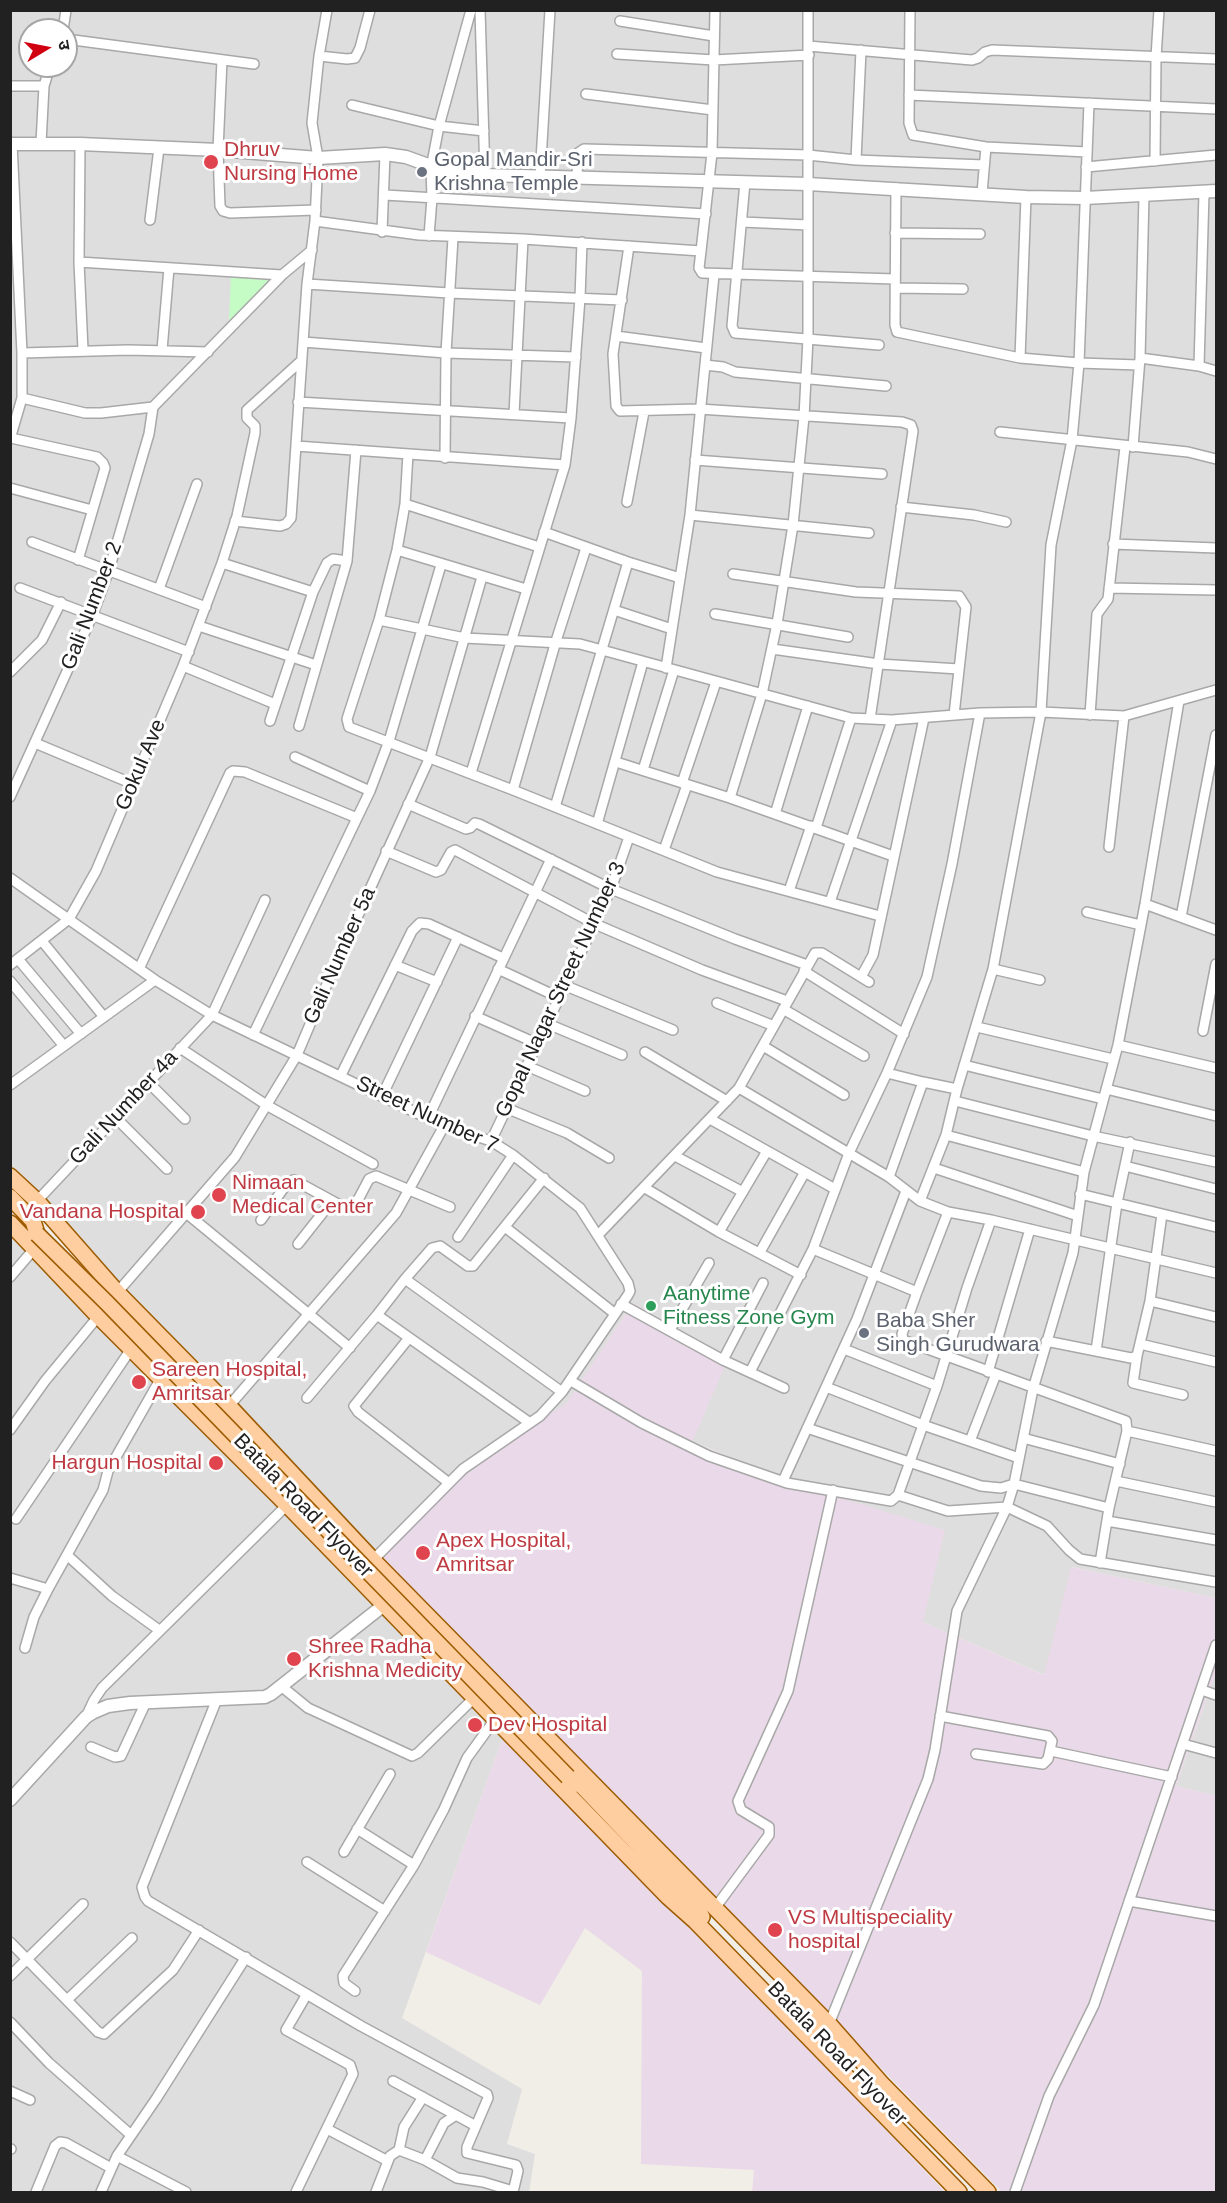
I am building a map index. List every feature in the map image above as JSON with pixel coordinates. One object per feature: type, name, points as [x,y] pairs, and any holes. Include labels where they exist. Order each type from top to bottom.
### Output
[{"type":"main road","points":[[10,1176],[37,1201],[117,1292],[229,1406],[374,1560],[829,2024],[881,2083],[988,2193]]},
{"type":"main road","name":"Batala Road Flyover","points":[[10,1197],[33,1221],[36,1241]]},
{"type":"main road","name":"Batala Road Flyover","points":[[10,1212],[36,1241],[113,1309],[568,1777],[583,1788],[694,1903],[702,1917],[818,2032],[971,2193]]},
{"type":"main road","points":[[10,1223],[36,1241],[98,1316],[287,1505],[959,2193]]},
{"type":"street","points":[[235,521],[280,526],[289,521],[292,513],[307,284],[316,210],[318,158],[312,123],[319,56],[327,10]]},
{"type":"street","points":[[319,56],[355,58],[370,10]]},
{"type":"street","points":[[429,236],[432,198],[431,168],[439,126],[471,10]]},
{"type":"street","points":[[480,10],[485,175]]},
{"type":"street","points":[[540,177],[550,10]]},
{"type":"street","points":[[715,10],[712,153],[699,268],[702,273],[963,289]]},
{"type":"street","points":[[730,798],[762,694],[772,650],[785,581],[799,468],[804,417],[807,338],[808,10]]},
{"type":"street","points":[[910,10],[909,123],[913,135],[987,147],[1087,152]]},
{"type":"street","points":[[1155,161],[1159,10]]},
{"type":"street","points":[[620,21],[714,36]]},
{"type":"street","points":[[78,41],[254,64]]},
{"type":"street","points":[[617,54],[714,60],[808,50],[861,50],[975,60],[992,50],[1216,59]]},
{"type":"street","points":[[856,160],[861,50]]},
{"type":"street","points":[[222,60],[218,150],[220,206],[223,211],[230,213],[316,210]]},
{"type":"street","points":[[40,143],[47,78]]},
{"type":"street","points":[[10,86],[44,87]]},
{"type":"street","points":[[586,94],[713,110]]},
{"type":"street","points":[[909,95],[1216,109]]},
{"type":"street","points":[[920,1201],[946,1135],[957,1089],[993,969],[1041,712],[1051,545],[1072,440],[1079,363],[1089,103]]},
{"type":"street","points":[[352,105],[439,126],[484,131]]},
{"type":"street","points":[[78,560],[105,468],[101,460],[11,438],[22,402],[22,353],[13,229],[11,144],[80,144],[218,150],[318,158],[385,154],[406,157],[431,168],[455,173],[808,184],[1026,197],[1084,198],[1210,192],[1199,366]]},
{"type":"street","points":[[80,144],[79,262],[83,350]]},
{"type":"street","points":[[982,193],[987,147]]},
{"type":"street","points":[[150,220],[159,148]]},
{"type":"street","points":[[577,178],[578,153],[582,149],[808,155],[856,160],[984,165]]},
{"type":"street","points":[[382,232],[385,154]]},
{"type":"street","points":[[1086,167],[1216,155]]},
{"type":"street","points":[[745,182],[732,326],[735,333],[879,345]]},
{"type":"street","points":[[896,188],[895,325],[897,332],[1020,358],[1079,363],[1140,361],[1199,366],[1216,371]]},
{"type":"street","points":[[385,195],[706,214]]},
{"type":"street","points":[[1090,715],[1097,614],[1108,601],[1113,544],[1140,361],[1144,195]]},
{"type":"street","points":[[1020,358],[1026,197]]},
{"type":"street","points":[[315,221],[382,232],[453,238],[582,242],[701,251]]},
{"type":"street","points":[[742,222],[808,225]]},
{"type":"street","points":[[896,233],[980,234]]},
{"type":"street","points":[[445,458],[446,353],[453,238]]},
{"type":"street","points":[[514,414],[523,239]]},
{"type":"street","points":[[471,773],[565,465],[576,357],[582,242]]},
{"type":"street","points":[[629,246],[612,365],[618,410],[644,412],[699,409],[902,422],[911,425],[913,430],[870,719]]},
{"type":"street","points":[[10,406],[22,402],[101,413],[153,407],[282,275],[312,250]]},
{"type":"street","points":[[79,262],[282,275]]},
{"type":"street","points":[[162,350],[169,268]]},
{"type":"street","points":[[643,770],[670,669],[672,629],[690,515],[714,275]]},
{"type":"street","points":[[307,284],[622,300]]},
{"type":"street","points":[[615,336],[706,348]]},
{"type":"street","points":[[303,342],[446,353],[576,357]]},
{"type":"street","points":[[22,353],[83,350],[208,352]]},
{"type":"street","name":"Gokul Ave","points":[[14,962],[69,918],[96,871],[189,652],[222,563],[235,521],[255,433],[255,426],[247,418],[247,410],[301,361]]},
{"type":"street","points":[[705,365],[723,367],[735,372],[886,386]]},
{"type":"street","points":[[298,402],[571,418]]},
{"type":"street","name":"Gali Number 2","points":[[10,797],[93,614],[109,570],[148,434],[153,407]]},
{"type":"street","points":[[627,502],[644,412]]},
{"type":"street","points":[[1000,432],[1188,452],[1216,459]]},
{"type":"street","points":[[296,446],[565,465]]},
{"type":"street","points":[[299,726],[347,561],[356,450]]},
{"type":"street","points":[[408,454],[405,504],[397,550],[379,620],[347,723],[353,729],[471,773],[717,872],[880,916]]},
{"type":"street","points":[[694,460],[882,474]]},
{"type":"street","points":[[159,589],[197,484]]},
{"type":"street","points":[[10,488],[92,510]]},
{"type":"street","points":[[405,504],[539,547]]},
{"type":"street","points":[[901,507],[974,515],[1006,522]]},
{"type":"street","points":[[690,515],[869,532]]},
{"type":"street","points":[[544,532],[627,562],[680,578]]},
{"type":"street","points":[[32,542],[206,607]]},
{"type":"street","points":[[1113,544],[1216,548]]},
{"type":"street","points":[[513,790],[556,641],[586,548]]},
{"type":"street","points":[[397,550],[526,589]]},
{"type":"street","points":[[270,721],[290,656],[313,592],[327,562],[333,559],[347,561]]},
{"type":"street","points":[[555,807],[627,562]]},
{"type":"street","points":[[222,563],[313,592]]},
{"type":"street","points":[[253,1035],[370,791],[389,741],[420,629],[441,564]]},
{"type":"street","points":[[733,574],[836,590],[955,595],[962,598],[966,607],[954,715]]},
{"type":"street","name":"Gali Number 5a","points":[[10,1430],[45,1381],[117,1292],[235,1157],[297,1055],[386,851],[430,757],[482,577]]},
{"type":"street","points":[[20,588],[189,652]]},
{"type":"street","points":[[1109,588],[1216,590]]},
{"type":"street","points":[[10,672],[42,640],[61,602]]},
{"type":"street","points":[[614,610],[672,629]]},
{"type":"street","points":[[715,614],[848,637]]},
{"type":"street","points":[[379,620],[465,638],[510,642],[556,641],[601,649],[851,718],[892,720],[980,713],[1041,712],[1124,716],[1216,690]]},
{"type":"street","points":[[199,626],[316,665]]},
{"type":"street","points":[[772,650],[879,664],[959,669]]},
{"type":"street","points":[[597,824],[643,662]]},
{"type":"street","points":[[183,666],[275,704]]},
{"type":"street","points":[[664,850],[716,682]]},
{"type":"street","points":[[829,2024],[928,1779],[957,1611],[1007,1507],[1014,1484],[1033,1389],[1075,1240],[1084,1172],[1118,1045],[1145,904],[1179,701]]},
{"type":"street","points":[[776,814],[808,706]]},
{"type":"street","points":[[750,1372],[813,1249],[849,1153],[904,1034],[932,959],[980,713]]},
{"type":"street","points":[[1109,847],[1124,716]]},
{"type":"street","points":[[789,891],[851,718]]},
{"type":"street","points":[[598,1235],[739,1088],[815,953],[822,953],[865,979],[873,955],[924,718]]},
{"type":"street","points":[[830,902],[892,720]]},
{"type":"street","points":[[1181,917],[1216,735]]},
{"type":"street","points":[[34,743],[133,784]]},
{"type":"street","points":[[295,757],[370,791]]},
{"type":"street","points":[[616,762],[730,798],[893,856]]},
{"type":"street","points":[[140,969],[230,773],[245,772],[357,818]]},
{"type":"street","points":[[408,804],[466,829],[475,823],[479,824],[611,889],[805,968],[904,1034]]},
{"type":"street","name":"Gopal Nagar Street Number 3","points":[[491,1142],[611,889],[629,837]]},
{"type":"street","points":[[386,851],[436,872],[441,870],[451,852],[455,850],[595,924],[785,1005],[864,1056]]},
{"type":"street","points":[[428,1118],[550,859]]},
{"type":"street","name":"Street Number 7","points":[[10,878],[154,980],[212,1015],[444,1126],[491,1142],[513,1155],[580,1208],[629,1287],[628,1295],[621,1304]]},
{"type":"street","name":"Gali Number 4a","points":[[37,1201],[212,1015],[265,900]]},
{"type":"street","points":[[1145,904],[1216,930]]},
{"type":"street","points":[[1087,912],[1141,925]]},
{"type":"street","points":[[341,1075],[412,931],[420,923],[429,924],[503,958]]},
{"type":"street","points":[[382,1096],[458,937]]},
{"type":"street","points":[[42,941],[104,1017]]},
{"type":"street","points":[[14,962],[81,1034]]},
{"type":"street","points":[[1203,1031],[1216,964]]},
{"type":"street","points":[[395,965],[436,982]]},
{"type":"street","points":[[498,969],[560,998]]},
{"type":"street","points":[[993,969],[1040,980]]},
{"type":"street","points":[[10,1085],[154,980]]},
{"type":"street","points":[[10,981],[64,1046]]},
{"type":"street","points":[[566,986],[673,1030]]},
{"type":"street","points":[[717,1004],[774,1026]]},
{"type":"street","points":[[475,1016],[537,1044]]},
{"type":"street","points":[[548,1024],[622,1055]]},
{"type":"street","points":[[977,1027],[1113,1059]]},
{"type":"street","points":[[1118,1045],[1216,1068]]},
{"type":"street","points":[[763,1046],[844,1095]]},
{"type":"street","points":[[180,1048],[268,1106],[373,1164]]},
{"type":"street","points":[[645,1052],[727,1101]]},
{"type":"street","points":[[964,1065],[1216,1116]]},
{"type":"street","points":[[526,1066],[585,1091]]},
{"type":"street","points":[[887,1073],[957,1089]]},
{"type":"street","points":[[148,1082],[184,1119]]},
{"type":"street","points":[[889,1177],[923,1082]]},
{"type":"street","points":[[739,1088],[889,1177],[920,1201],[948,1212],[1216,1273]]},
{"type":"street","points":[[955,1101],[1093,1136],[1216,1162]]},
{"type":"street","points":[[506,1108],[567,1133],[609,1158]]},
{"type":"street","points":[[115,1117],[167,1169]]},
{"type":"street","points":[[710,1119],[835,1189]]},
{"type":"street","points":[[229,1406],[396,1213],[444,1126]]},
{"type":"street","points":[[946,1135],[1084,1172]]},
{"type":"street","points":[[1096,1351],[1109,1249],[1130,1142]]},
{"type":"street","points":[[719,1232],[767,1151]]},
{"type":"street","points":[[458,1237],[513,1155]]},
{"type":"street","points":[[675,1156],[743,1192]]},
{"type":"street","points":[[1125,1166],[1216,1189]]},
{"type":"street","points":[[934,1168],[1078,1216]]},
{"type":"street","points":[[760,1252],[806,1172]]},
{"type":"street","points":[[261,1220],[288,1182],[294,1180],[350,1209],[362,1194],[369,1179],[374,1176],[450,1207]]},
{"type":"street","points":[[307,1398],[432,1248],[437,1246],[468,1266],[473,1266],[544,1178]]},
{"type":"street","points":[[645,1188],[719,1232],[801,1275]]},
{"type":"street","points":[[783,1481],[844,1349],[906,1191]]},
{"type":"street","points":[[1080,1194],[1216,1227]]},
{"type":"street","points":[[298,1244],[332,1201]]},
{"type":"street","points":[[185,1212],[350,1348]]},
{"type":"street","points":[[948,1212],[916,1292],[902,1334],[903,1341],[1122,1420],[1127,1425],[1100,1563]]},
{"type":"street","points":[[1162,1214],[1150,1301],[1133,1383],[1183,1395]]},
{"type":"street","points":[[571,1381],[688,1447],[783,1481],[885,1502],[891,1501],[898,1495],[937,1386],[991,1220]]},
{"type":"street","points":[[505,1227],[614,1313]]},
{"type":"street","points":[[970,1441],[992,1373],[1030,1229]]},
{"type":"street","points":[[10,1277],[36,1241]]},
{"type":"street","points":[[813,1249],[916,1292]]},
{"type":"street","points":[[670,1330],[709,1263]]},
{"type":"street","points":[[405,1279],[562,1392]]},
{"type":"street","points":[[723,1360],[763,1283]]},
{"type":"street","points":[[1150,1301],[1216,1317]]},
{"type":"street","points":[[374,1560],[470,1463],[540,1416],[571,1381],[621,1304],[723,1360],[784,1388]]},
{"type":"street","points":[[377,1315],[530,1423]]},
{"type":"street","points":[[409,1338],[354,1406],[358,1412],[447,1486]]},
{"type":"street","points":[[1046,1341],[1131,1358],[1137,1356]]},
{"type":"street","points":[[1140,1344],[1216,1362]]},
{"type":"street","points":[[16,1519],[131,1349]]},
{"type":"street","points":[[844,1349],[937,1386]]},
{"type":"street","points":[[25,1648],[34,1617],[48,1589],[103,1490],[108,1471],[161,1378]]},
{"type":"street","points":[[826,1387],[923,1425],[1019,1458]]},
{"type":"street","points":[[807,1428],[981,1486],[1001,1488],[1014,1484],[1109,1508]]},
{"type":"street","points":[[1127,1431],[1216,1451]]},
{"type":"street","points":[[1023,1438],[1120,1464]]},
{"type":"street","points":[[1116,1481],[1216,1502]]},
{"type":"street","points":[[716,1908],[769,1835],[769,1827],[741,1810],[738,1801],[788,1691],[833,1490]]},
{"type":"street","points":[[898,1495],[948,1511],[1007,1507],[1047,1526],[1074,1555],[1100,1563],[1216,1582]]},
{"type":"street","points":[[10,1800],[86,1717],[98,1693],[287,1505]]},
{"type":"street","points":[[1107,1521],[1216,1540]]},
{"type":"street","points":[[67,1556],[112,1596],[159,1630]]},
{"type":"street","points":[[10,1578],[48,1589]]},
{"type":"street","points":[[86,1717],[108,1706],[146,1702],[259,1698],[271,1694],[385,1605],[402,1589]]},
{"type":"street","points":[[1015,2193],[1049,2096],[1094,2005],[1216,1645]]},
{"type":"street","points":[[281,1686],[308,1708],[412,1756],[418,1753],[475,1697]]},
{"type":"street","points":[[1202,1690],[1216,1695]]},
{"type":"street","points":[[217,1699],[142,1887],[148,1901],[361,2026],[487,2094],[488,2100],[467,2147],[467,2153],[516,2165],[518,2171],[513,2192],[483,2182],[457,2178],[425,2160],[399,2150]]},
{"type":"street","points":[[91,1747],[115,1757],[121,1756],[146,1702]]},
{"type":"street","points":[[940,1716],[1048,1736],[1052,1741],[1051,1751],[1043,1764],[976,1754]]},
{"type":"street","points":[[355,1991],[344,1983],[342,1978],[414,1865],[467,1758],[496,1718]]},
{"type":"street","points":[[1183,1744],[1216,1754]]},
{"type":"street","points":[[1051,1751],[1172,1777]]},
{"type":"street","points":[[344,1852],[390,1774]]},
{"type":"street","points":[[357,1829],[414,1865]]},
{"type":"street","points":[[307,1862],[385,1911]]},
{"type":"street","points":[[1129,1901],[1216,1916]]},
{"type":"street","points":[[10,1976],[83,1904]]},
{"type":"street","points":[[10,1942],[98,2032],[107,2032],[173,1970],[199,1930]]},
{"type":"street","points":[[67,2000],[132,1938]]},
{"type":"street","points":[[100,2193],[117,2156],[246,1957]]},
{"type":"street","points":[[296,2193],[353,2070],[350,2065],[286,2030],[307,1994]]},
{"type":"street","points":[[10,2022],[58,2071],[130,2135]]},
{"type":"street","points":[[393,2081],[476,2126]]},
{"type":"street","points":[[10,2091],[30,2100]]},
{"type":"street","points":[[376,2193],[387,2169],[388,2161],[399,2150],[404,2127],[423,2097]]},
{"type":"street","points":[[425,2160],[444,2123],[456,2115]]},
{"type":"street","points":[[327,2129],[388,2161]]},
{"type":"street","points":[[36,2193],[55,2146],[60,2142],[66,2143],[111,2168]]},
{"type":"street","points":[[117,2156],[186,2193]]},
{"type":"shaded area","points":[[11,11],[1216,11],[1216,1598],[1072,1567],[1045,1675],[923,1622],[792,1483],[692,1441],[633,1303],[566,1405],[469,1464],[380,1556],[11,1172]]},
{"type":"shaded area","points":[[10,1217],[504,1734],[402,2018],[522,2089],[507,2144],[535,2154],[529,2192],[11,2192]]},
{"type":"shaded area","points":[[633,1303],[728,1359],[692,1442],[792,1483],[945,1530],[923,1622],[1044,1675],[1071,1567],[1216,1598],[1216,1672],[1176,1786],[1216,1796],[1216,2192],[1002,2192],[380,1556],[469,1464],[566,1404]]},
{"type":"shaded area","points":[[1216,1672],[1216,1796],[1176,1786]]},
{"type":"shaded area","points":[[504,1734],[945,2192],[752,2192],[754,2170],[641,2164],[642,1971],[585,1928],[540,2005],[426,1952]]},
{"type":"green space","points":[[231,274],[273,279],[229,322]]},
{"type":"place","name":"Dhruv Nursing Home","points":[[211,162]]},
{"type":"place","name":"Gopal Mandir-Sri Krishna Temple","points":[[422,172]]},
{"type":"place","name":"Nimaan Medical Center","points":[[219,1195]]},
{"type":"place","name":"Vandana Hospital","points":[[198,1212]]},
{"type":"place","name":"Aanytime Fitness Zone Gym","points":[[651,1306]]},
{"type":"place","name":"Baba Sher Singh Gurudwara","points":[[864,1333]]},
{"type":"place","name":"Sareen Hospital, Amritsar","points":[[139,1382]]},
{"type":"place","name":"Hargun Hospital","points":[[216,1463]]},
{"type":"place","name":"Apex Hospital, Amritsar","points":[[423,1553]]},
{"type":"place","name":"Shree Radha Krishna Medicity","points":[[294,1659]]},
{"type":"place","name":"Dev Hospital","points":[[475,1725]]},
{"type":"place","name":"VS Multispeciality hospital","points":[[775,1930]]}]
